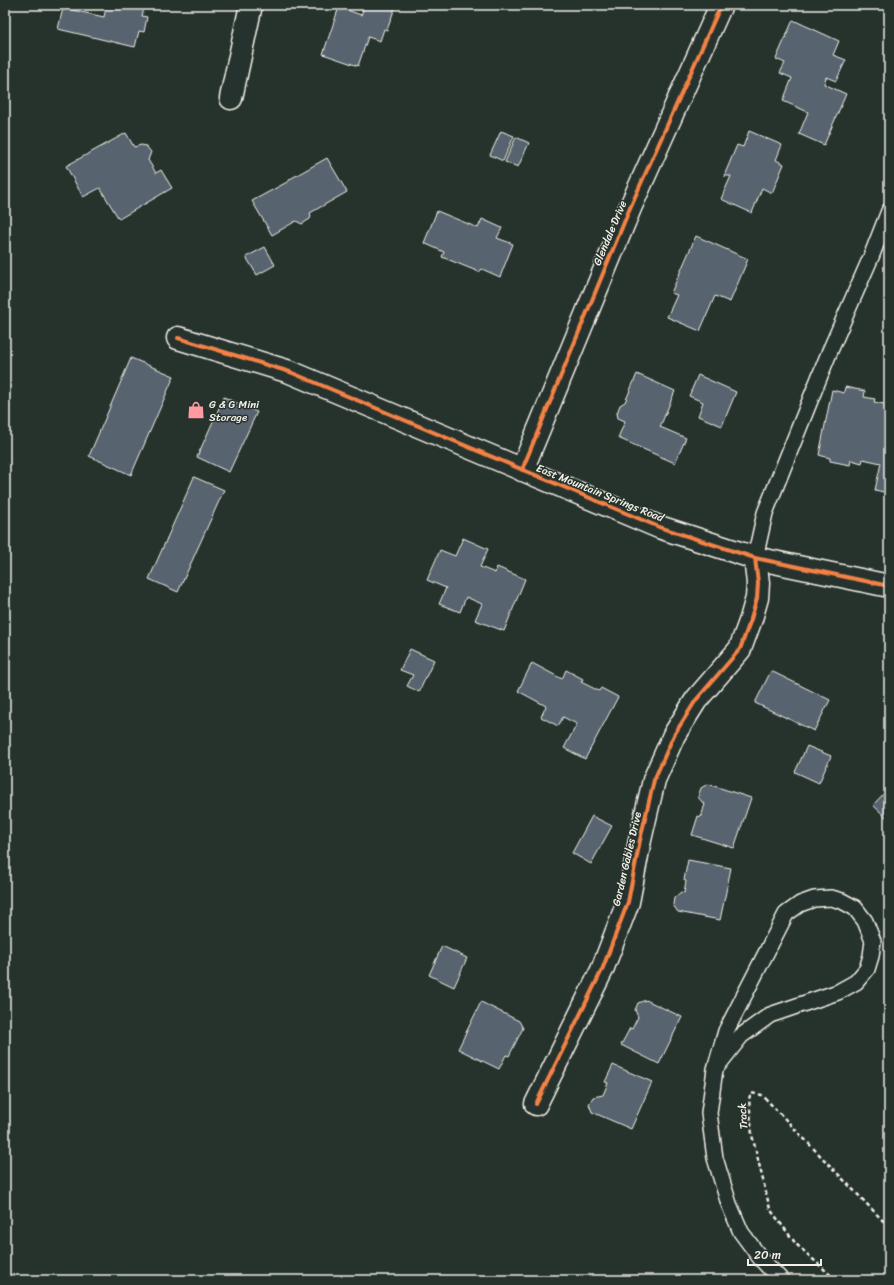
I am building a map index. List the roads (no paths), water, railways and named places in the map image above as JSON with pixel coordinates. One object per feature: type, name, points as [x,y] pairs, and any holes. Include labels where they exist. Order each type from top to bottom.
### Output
[{"type":"street","points":[[231,98],[251,5]]},
{"type":"street","name":"Glendale Drive","points":[[522,470],[630,208],[721,5]]},
{"type":"street","name":"East Mountain Springs Road","points":[[178,338],[290,372],[659,527],[755,558],[889,586]]},
{"type":"street","name":"Garden Gables Drive","points":[[536,1104],[602,970],[628,902],[654,780],[674,735],[696,700],[740,649],[751,620],[757,598],[758,583],[755,558]]},
{"type":"lane","points":[[755,558],[765,513],[889,211]]},
{"type":"lane","points":[[715,1070],[741,1036],[770,1015],[838,992],[856,982],[867,969],[873,941],[865,921],[855,908],[842,901],[831,898],[814,898],[800,904],[786,914],[726,1031],[715,1070],[709,1113],[715,1158],[729,1204],[741,1232],[761,1260],[782,1280]]},
{"type":"place","name":"G & G Mini Storage","points":[[196,410]]}]
